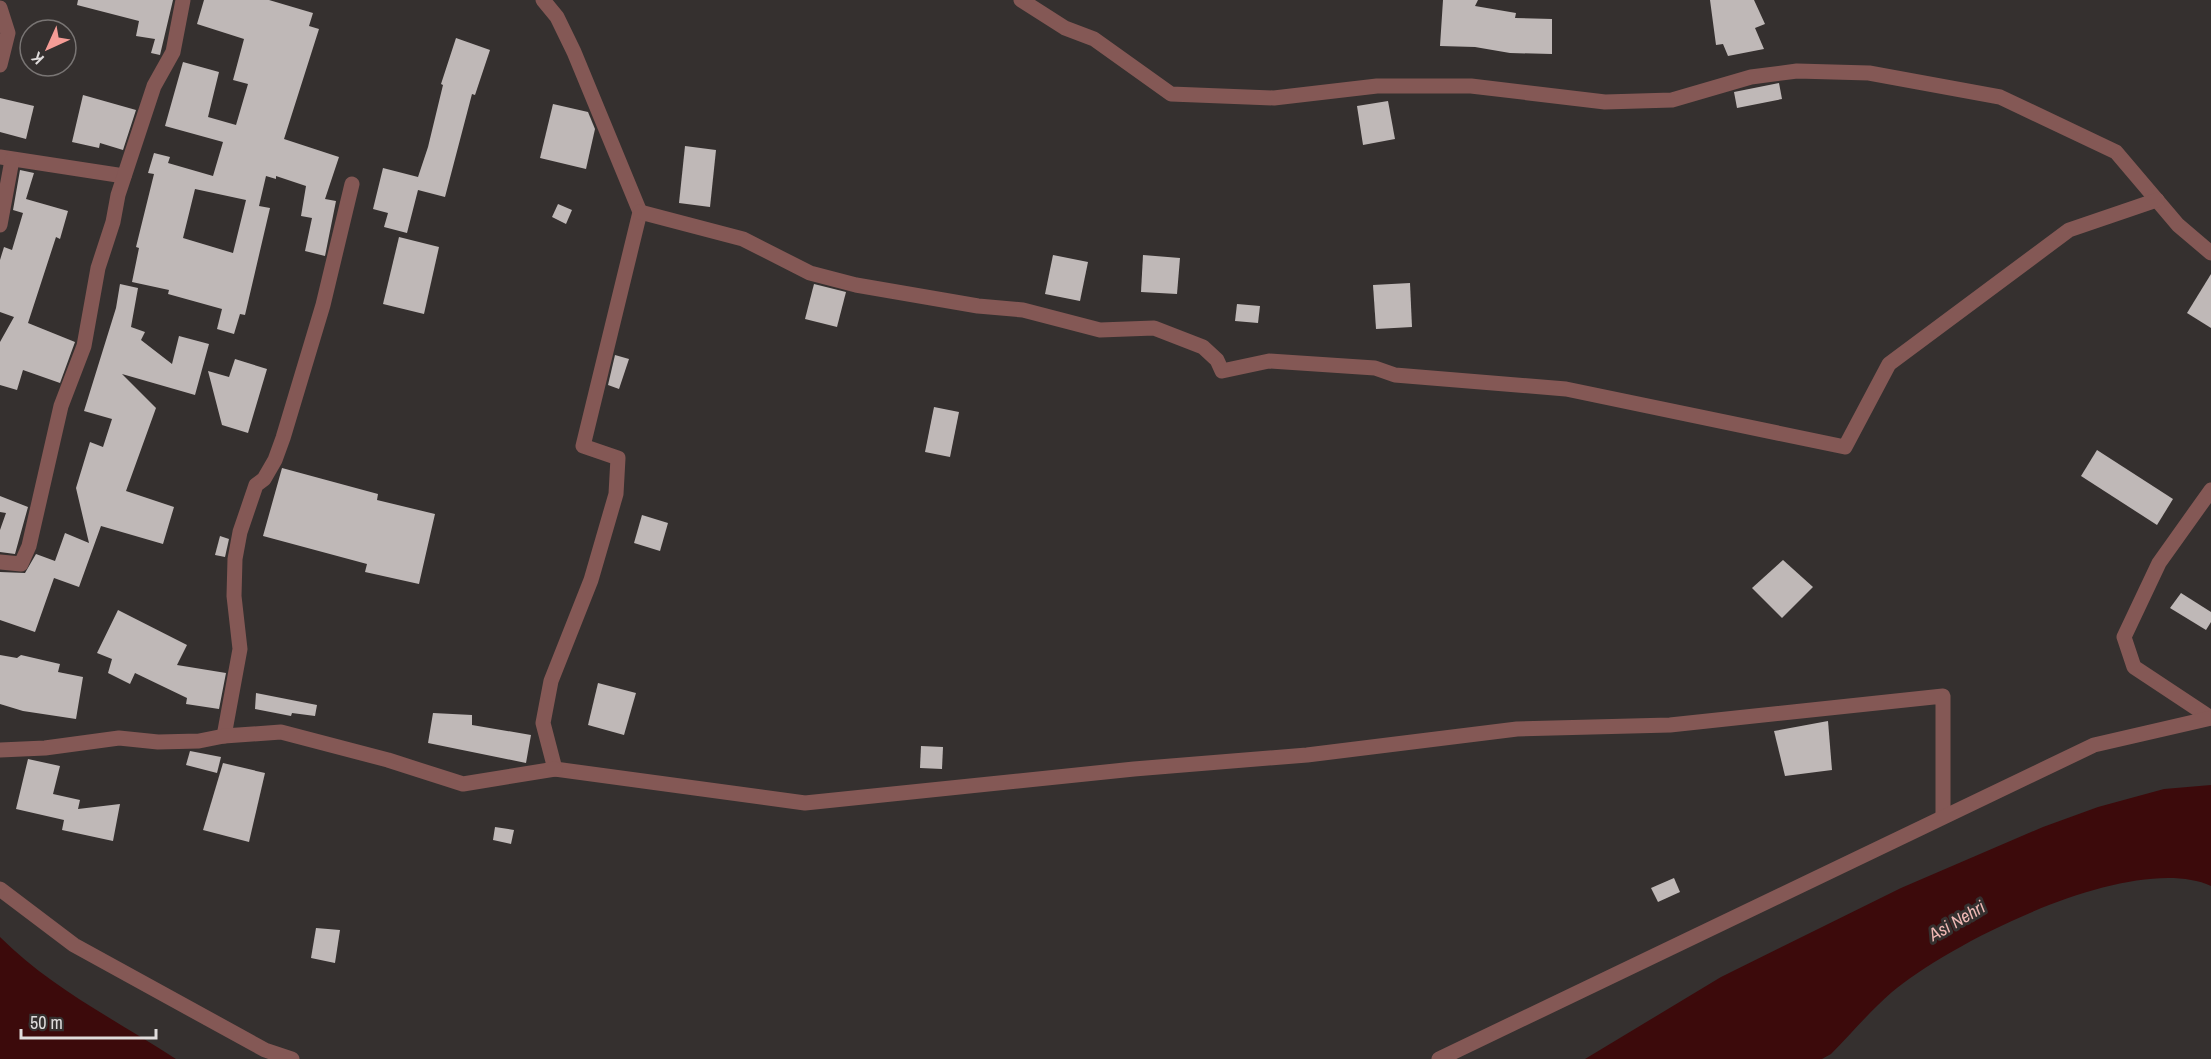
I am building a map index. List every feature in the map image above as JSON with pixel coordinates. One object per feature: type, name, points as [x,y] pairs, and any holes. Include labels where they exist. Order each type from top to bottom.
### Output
[{"type":"street","points":[[0,562],[21,564],[29,546],[61,406],[84,345],[98,268],[124,176],[154,86],[173,52],[183,0]]},
{"type":"street","points":[[543,0],[557,17],[574,52],[640,212],[583,446],[618,458],[616,494],[591,580],[551,681],[543,723],[555,769]]},
{"type":"street","points":[[1021,0],[1065,28],[1094,39],[1171,94],[1274,98],[1377,86],[1471,86],[1605,102],[1672,100],[1751,77],[1797,71],[1869,73],[2000,97],[2116,152],[2178,225],[2211,253]]},
{"type":"street","points":[[0,8],[8,33],[0,65]]},
{"type":"street","points":[[0,225],[6,158],[124,176]]},
{"type":"street","points":[[224,736],[240,650],[234,596],[235,560],[240,532],[256,484],[264,479],[275,460],[283,438],[323,305],[352,184]]},
{"type":"street","points":[[640,212],[743,239],[810,273],[856,285],[978,306],[1023,309],[1100,330],[1154,328],[1203,347],[1217,360],[1222,371],[1269,361],[1375,368],[1395,375],[1566,389],[1845,447],[1889,364],[2069,230],[2157,200]]},
{"type":"street","points":[[2211,490],[2159,563],[2124,637],[2134,667],[2211,718]]},
{"type":"street","points":[[0,750],[45,748],[119,738],[158,742],[200,741],[224,736],[281,732],[388,760],[464,784],[555,769],[805,803],[1134,769],[1307,755],[1517,729],[1670,725],[1943,696],[1943,815]]},
{"type":"street","points":[[1439,1059],[1943,815],[2094,746],[2211,718]]},
{"type":"street","points":[[0,889],[74,945],[265,1050],[292,1059]]},
{"type":"water","name":"Asi Nehri","points":[[2211,785],[2211,886],[2177,878],[2137,881],[2092,891],[2045,907],[1999,927],[1920,971],[1892,992],[1831,1054],[1822,1059],[1585,1059],[1721,977],[1901,888],[2043,827],[2098,807],[2164,789]]},
{"type":"water","points":[[0,937],[62,988],[176,1059],[0,1059]]},
{"type":"building","points":[[78,0],[173,0],[160,55],[151,53],[155,39],[136,36],[139,21],[77,5]]},
{"type":"building","points":[[204,0],[269,0],[313,13],[309,26],[319,29],[284,139],[339,157],[325,199],[336,201],[325,256],[305,251],[312,218],[301,216],[306,186],[276,176],[276,179],[266,176],[259,206],[270,208],[245,315],[240,314],[234,334],[217,329],[222,309],[168,294],[169,290],[132,282],[139,248],[136,247],[154,174],[148,173],[154,153],[170,157],[168,163],[213,176],[223,142],[165,126],[183,62],[219,72],[208,117],[236,125],[248,84],[233,80],[244,39],[197,24]],"holes":[[[195,189],[246,200],[233,253],[183,238]]]},
{"type":"building","points":[[1443,0],[1478,0],[1475,6],[1516,13],[1515,18],[1552,19],[1552,54],[1510,53],[1475,47],[1440,46]]},
{"type":"building","points":[[1710,0],[1754,0],[1765,24],[1755,28],[1764,49],[1728,56],[1723,44],[1716,45]]},
{"type":"building","points":[[456,38],[490,50],[475,95],[472,94],[445,197],[418,190],[407,233],[384,227],[388,213],[373,209],[383,168],[418,177],[428,147],[443,85],[441,84]]},
{"type":"building","points":[[1779,83],[1782,99],[1737,108],[1734,92]]},
{"type":"building","points":[[83,95],[136,110],[123,150],[100,143],[99,148],[72,142]]},
{"type":"building","points":[[0,98],[34,106],[26,139],[0,132]]},
{"type":"building","points":[[1388,101],[1395,139],[1363,145],[1357,106]]},
{"type":"building","points":[[553,104],[588,112],[595,129],[586,169],[540,158]]},
{"type":"building","points":[[685,146],[716,150],[710,207],[679,203]]},
{"type":"building","points":[[20,170],[34,173],[26,199],[68,211],[60,239],[56,237],[28,323],[75,342],[60,383],[23,370],[17,390],[0,385],[0,342],[14,317],[0,312],[0,260],[4,247],[12,250],[23,213],[13,210]]},
{"type":"building","points":[[558,204],[572,210],[566,224],[552,217]]},
{"type":"building","points":[[399,237],[439,247],[424,314],[383,304]]},
{"type":"building","points":[[1053,255],[1088,262],[1080,301],[1045,294]]},
{"type":"building","points":[[1143,255],[1180,258],[1177,294],[1141,292]]},
{"type":"building","points":[[2211,274],[2211,328],[2187,313]]},
{"type":"building","points":[[1410,283],[1412,327],[1376,329],[1373,285]]},
{"type":"building","points":[[120,284],[138,288],[131,327],[145,332],[141,340],[172,364],[179,336],[209,344],[195,395],[122,374],[156,408],[126,491],[174,507],[163,544],[101,526],[79,587],[54,578],[35,632],[0,620],[0,572],[25,573],[36,554],[55,561],[65,533],[89,543],[76,488],[90,442],[103,447],[112,419],[84,411],[116,308]]},
{"type":"building","points":[[814,284],[846,292],[837,327],[805,319]]},
{"type":"building","points":[[1237,304],[1260,306],[1258,323],[1235,321]]},
{"type":"building","points":[[615,355],[629,359],[619,389],[608,385]]},
{"type":"building","points":[[235,359],[267,369],[248,433],[222,425],[208,371],[229,377]]},
{"type":"building","points":[[934,407],[959,412],[950,457],[925,452]]},
{"type":"building","points":[[2097,450],[2173,499],[2157,525],[2081,476]]},
{"type":"building","points":[[282,468],[378,494],[377,500],[435,514],[419,584],[365,572],[367,564],[263,536]]},
{"type":"building","points":[[0,496],[28,507],[15,554],[0,552],[0,530],[6,513],[0,512]]},
{"type":"building","points":[[642,515],[668,523],[660,551],[634,543]]},
{"type":"building","points":[[220,536],[229,539],[225,557],[215,555]]},
{"type":"building","points":[[1783,560],[1813,587],[1782,618],[1752,588]]},
{"type":"building","points":[[2181,593],[2211,612],[2211,622],[2206,630],[2170,608]]},
{"type":"building","points":[[118,610],[187,645],[177,665],[226,673],[219,709],[186,704],[187,698],[135,673],[130,684],[108,673],[112,659],[97,653]]},
{"type":"building","points":[[0,655],[17,658],[21,655],[60,664],[58,672],[83,677],[76,719],[23,711],[0,704]]},
{"type":"building","points":[[598,683],[636,693],[624,735],[588,725]]},
{"type":"building","points":[[256,693],[317,705],[315,716],[292,713],[291,716],[255,709]]},
{"type":"building","points":[[433,713],[472,715],[472,725],[531,735],[526,763],[428,743]]},
{"type":"building","points":[[1828,721],[1832,770],[1785,776],[1774,731]]},
{"type":"building","points":[[921,746],[943,747],[942,769],[920,768]]},
{"type":"building","points":[[190,751],[221,757],[217,773],[186,765]]},
{"type":"building","points":[[28,759],[60,766],[53,794],[80,800],[78,809],[120,804],[113,841],[62,830],[64,820],[16,809]]},
{"type":"building","points":[[223,763],[265,773],[249,842],[203,830]]},
{"type":"building","points":[[495,827],[514,830],[511,844],[493,840]]},
{"type":"building","points":[[1674,878],[1680,892],[1658,902],[1651,888]]},
{"type":"building","points":[[316,928],[340,930],[335,963],[311,958]]}]
